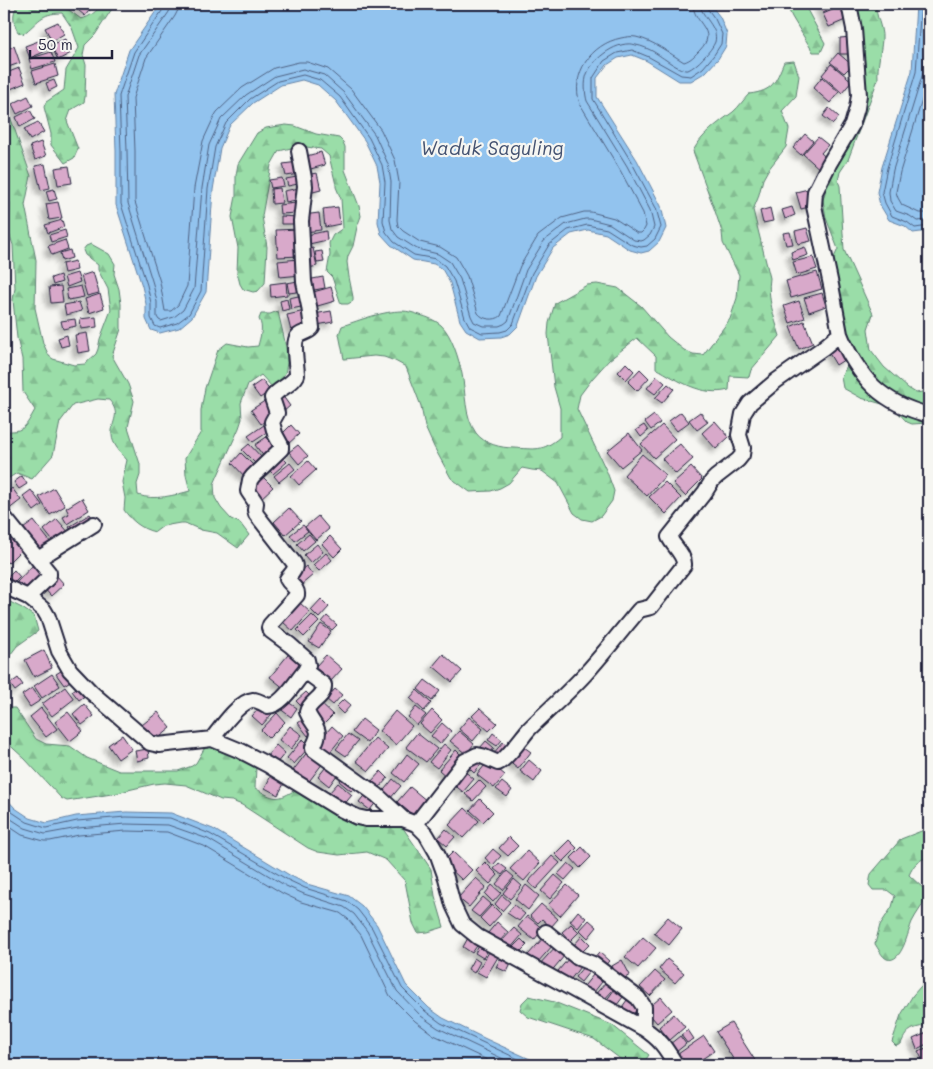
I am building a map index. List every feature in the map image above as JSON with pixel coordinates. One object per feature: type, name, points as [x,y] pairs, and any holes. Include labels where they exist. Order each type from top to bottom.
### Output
[{"type":"street","points":[[849,4],[854,29],[859,95],[857,108],[852,125],[815,192],[814,206],[840,334],[852,357],[873,386],[894,401],[916,412],[929,415]]},
{"type":"street","points":[[212,739],[246,703],[253,700],[268,706],[276,705],[308,665],[308,660],[269,628],[297,595],[298,592],[287,579],[296,566],[256,514],[256,504],[248,491],[250,480],[253,476],[281,449],[281,445],[274,434],[272,422],[277,413],[272,398],[296,379],[296,338],[312,328],[304,282],[301,221],[304,178],[299,150]]},
{"type":"street","points":[[410,822],[465,761],[477,755],[498,763],[503,761],[539,720],[588,672],[639,610],[652,606],[684,565],[684,560],[670,541],[670,536],[716,477],[742,455],[743,448],[739,435],[743,414],[750,403],[840,334]]},
{"type":"street","points":[[4,517],[49,573],[28,597]]},
{"type":"street","points":[[38,559],[94,524]]},
{"type":"street","points":[[4,586],[28,597],[44,610],[59,651],[70,670],[91,692],[150,743],[158,745],[212,739],[268,765],[357,817],[410,822]]},
{"type":"street","points":[[305,671],[324,686],[321,695],[307,708],[307,712],[318,729],[313,749],[377,795],[426,834],[437,853],[453,905],[462,924],[478,937],[652,1034],[665,1047],[676,1065]]},
{"type":"street","points":[[546,932],[578,958],[594,964],[638,998],[644,1007],[642,1028]]},
{"type":"green space","points":[[20,4],[61,4],[81,19],[93,13],[102,4],[115,4],[95,35],[85,45],[83,55],[86,65],[84,102],[71,110],[67,121],[78,149],[74,158],[65,163],[51,145],[51,134],[44,107],[46,102],[64,90],[66,70],[79,48],[72,28],[62,13],[44,16],[23,34],[18,32],[14,13]]},
{"type":"green space","points":[[786,4],[804,4],[825,43],[821,52],[813,52]]},
{"type":"green space","points":[[851,4],[876,4],[882,39],[878,79],[848,160],[840,172],[838,181],[840,186],[844,250],[873,314],[868,329],[871,350],[884,367],[916,393],[922,392],[929,377],[928,423],[912,424],[907,422],[893,407],[861,398],[843,388],[841,377],[854,352],[825,277],[838,249],[826,218],[823,200],[827,185],[825,182],[863,101],[865,64],[862,40]]},
{"type":"green space","points":[[794,61],[799,76],[796,96],[782,111],[789,129],[786,147],[763,179],[753,210],[770,278],[770,300],[773,315],[780,336],[751,370],[749,377],[730,376],[729,390],[719,392],[691,387],[656,368],[656,356],[637,338],[609,360],[580,395],[577,409],[614,491],[612,501],[601,516],[592,521],[582,519],[574,513],[558,483],[542,471],[522,468],[509,483],[491,491],[470,492],[451,478],[425,427],[421,406],[406,367],[384,357],[344,359],[339,334],[342,326],[395,311],[411,312],[439,323],[452,341],[457,355],[462,374],[467,412],[472,426],[483,440],[493,445],[509,448],[539,448],[548,445],[560,437],[560,408],[554,387],[548,334],[549,323],[555,303],[587,285],[597,284],[618,288],[641,306],[668,337],[684,350],[693,354],[703,355],[730,319],[737,298],[739,275],[723,243],[722,232],[693,151],[706,134],[735,110],[749,94],[763,91],[772,85],[784,62]]},
{"type":"green space","points":[[4,99],[31,176],[25,205],[36,260],[35,308],[43,343],[49,356],[53,359],[74,365],[85,364],[96,354],[111,310],[108,289],[98,270],[98,265],[85,255],[83,250],[91,244],[109,254],[115,264],[114,274],[121,304],[121,329],[112,356],[128,384],[134,401],[128,427],[140,464],[140,475],[137,484],[138,495],[144,497],[171,496],[190,491],[186,475],[185,458],[201,432],[201,410],[205,388],[218,350],[227,343],[248,347],[258,346],[261,332],[259,319],[261,314],[270,314],[278,311],[286,348],[287,363],[284,375],[273,388],[261,375],[248,384],[241,403],[242,419],[239,428],[214,484],[215,498],[221,508],[231,519],[240,523],[249,535],[238,548],[217,533],[201,530],[185,523],[163,526],[155,532],[137,524],[130,517],[124,510],[125,498],[122,482],[127,460],[117,448],[112,438],[115,410],[109,400],[98,399],[73,405],[60,422],[53,455],[32,479],[17,473],[4,481],[4,431],[16,431],[24,427],[35,410],[23,392],[22,359],[17,338],[13,300],[15,288],[13,245],[9,233],[10,203],[4,186]]},
{"type":"green space","points":[[286,125],[295,126],[316,134],[339,138],[345,147],[345,170],[361,216],[347,262],[353,297],[353,301],[348,304],[341,304],[332,277],[327,272],[330,255],[329,243],[333,235],[343,228],[341,199],[336,187],[329,156],[321,149],[299,146],[279,151],[271,165],[262,216],[267,247],[265,283],[258,291],[253,292],[243,289],[240,284],[237,272],[238,248],[232,217],[236,196],[238,164],[257,133],[266,128]]},
{"type":"green space","points":[[929,312],[929,377],[926,322]]},
{"type":"green space","points":[[4,599],[34,616],[38,631],[17,646],[4,663]]},
{"type":"green space","points":[[4,708],[15,708],[36,739],[46,744],[70,746],[87,758],[119,771],[178,771],[192,766],[196,763],[204,749],[214,746],[256,767],[255,788],[267,795],[276,798],[285,796],[297,789],[322,807],[343,818],[403,828],[431,869],[435,896],[444,927],[418,933],[413,923],[405,881],[386,860],[367,852],[339,855],[318,852],[308,848],[242,805],[232,801],[221,800],[186,785],[154,784],[118,793],[67,801],[61,798],[25,759],[4,740]]},
{"type":"green space","points":[[929,828],[929,857],[917,863],[909,875],[924,889],[927,898],[912,922],[897,957],[887,959],[875,944],[880,925],[892,907],[895,896],[887,890],[873,890],[869,885],[871,874],[901,839]]},
{"type":"green space","points":[[929,977],[929,1025],[912,1030],[906,1035],[901,1044],[896,1046],[892,1042],[901,1015],[913,995]]},
{"type":"green space","points":[[529,996],[554,1002],[612,1025],[649,1055],[642,1065],[624,1065],[623,1061],[594,1039],[528,1017],[520,1010],[522,1003]]},
{"type":"water","name":"Waduk Saguling","points":[[161,4],[710,4],[720,17],[727,34],[726,46],[718,59],[706,72],[691,81],[679,81],[647,61],[632,55],[618,58],[607,65],[597,78],[597,97],[637,160],[661,206],[666,228],[659,242],[649,251],[641,253],[630,250],[606,234],[588,230],[571,234],[553,248],[536,276],[518,326],[510,334],[501,337],[480,338],[466,330],[460,321],[450,283],[442,269],[434,264],[413,260],[391,245],[381,234],[378,222],[380,182],[377,166],[365,141],[336,101],[318,85],[302,80],[281,85],[253,103],[230,125],[220,148],[213,190],[206,292],[192,317],[179,328],[160,333],[151,330],[146,319],[146,304],[142,286],[116,205],[114,95],[129,50]]},
{"type":"water","points":[[916,4],[929,4],[929,231],[913,233],[905,226],[889,220],[880,205],[877,192],[882,167],[912,71]]},
{"type":"water","points":[[4,796],[15,808],[30,818],[47,823],[76,816],[126,812],[171,813],[213,829],[307,884],[349,896],[362,906],[377,925],[406,985],[429,1008],[443,1018],[543,1065],[4,1065]]},
{"type":"building","points":[[71,4],[86,4],[91,8],[85,16]]},
{"type":"building","points":[[819,4],[841,4],[823,13]]},
{"type":"building","points":[[844,5],[850,18],[829,27],[823,14]]},
{"type":"building","points":[[58,22],[64,34],[52,41],[45,28]]},
{"type":"building","points":[[851,37],[852,54],[840,54],[840,38]]},
{"type":"building","points":[[65,39],[71,53],[58,60],[51,45]]},
{"type":"building","points":[[41,40],[46,51],[30,58],[25,46]]},
{"type":"building","points":[[14,46],[20,63],[8,67],[4,50]]},
{"type":"building","points":[[51,52],[55,62],[32,69],[29,59]]},
{"type":"building","points":[[838,53],[852,65],[844,73],[830,62]]},
{"type":"building","points":[[55,64],[58,76],[36,83],[32,71]]},
{"type":"building","points":[[831,64],[852,81],[842,93],[822,75]]},
{"type":"building","points":[[19,68],[25,83],[8,90],[4,74]]},
{"type":"building","points":[[822,77],[839,92],[830,103],[813,88]]},
{"type":"building","points":[[54,80],[57,87],[49,91],[46,83]]},
{"type":"building","points":[[28,96],[33,106],[17,114],[12,104]]},
{"type":"building","points":[[829,108],[839,117],[833,124],[823,116]]},
{"type":"building","points":[[30,110],[35,119],[20,127],[16,117]]},
{"type":"building","points":[[38,122],[44,132],[30,140],[24,129]]},
{"type":"building","points":[[805,134],[813,141],[801,155],[793,148]]},
{"type":"building","points":[[818,137],[828,145],[821,153],[830,161],[822,171],[803,154]]},
{"type":"building","points":[[41,142],[46,156],[35,160],[30,146]]},
{"type":"building","points":[[321,152],[325,165],[307,170],[303,157]]},
{"type":"building","points":[[298,162],[300,174],[286,176],[283,164]]},
{"type":"building","points":[[45,164],[50,188],[41,190],[35,166]]},
{"type":"building","points":[[69,166],[72,183],[58,185],[55,168]]},
{"type":"building","points":[[317,173],[321,190],[309,193],[305,175]]},
{"type":"building","points":[[302,176],[303,183],[288,186],[286,179]]},
{"type":"building","points":[[282,178],[284,186],[271,188],[269,180]]},
{"type":"building","points":[[280,188],[282,203],[272,204],[271,189]]},
{"type":"building","points":[[299,188],[301,199],[286,202],[284,191]]},
{"type":"building","points":[[54,189],[57,199],[49,201],[46,191]]},
{"type":"building","points":[[808,189],[813,206],[801,209],[796,192]]},
{"type":"building","points":[[58,202],[62,218],[49,220],[46,204]]},
{"type":"building","points":[[296,203],[297,213],[280,214],[279,205]]},
{"type":"building","points":[[338,207],[340,224],[325,227],[323,209]]},
{"type":"building","points":[[792,207],[795,215],[785,219],[782,210]]},
{"type":"building","points":[[770,208],[773,221],[763,223],[760,211]]},
{"type":"building","points":[[319,213],[321,230],[305,232],[303,215]]},
{"type":"building","points":[[281,216],[298,217],[297,224],[281,224]]},
{"type":"building","points":[[62,220],[64,227],[48,233],[45,225]]},
{"type":"building","points":[[807,228],[811,241],[798,244],[795,231]]},
{"type":"building","points":[[299,229],[300,256],[278,257],[276,230]]},
{"type":"building","points":[[65,230],[67,237],[51,242],[49,235]]},
{"type":"building","points":[[326,231],[327,240],[309,244],[307,235]]},
{"type":"building","points":[[790,232],[793,244],[786,245],[783,233]]},
{"type":"building","points":[[65,240],[68,249],[52,255],[48,246]]},
{"type":"building","points":[[805,247],[808,255],[793,260],[791,252]]},
{"type":"building","points":[[313,248],[317,266],[309,268],[305,250]]},
{"type":"building","points":[[70,250],[72,258],[62,261],[60,253]]},
{"type":"building","points":[[322,251],[324,262],[317,263],[315,252]]},
{"type":"building","points":[[813,257],[817,269],[797,275],[793,262]]},
{"type":"building","points":[[299,259],[301,275],[280,277],[278,261]]},
{"type":"building","points":[[75,261],[77,270],[64,273],[62,264]]},
{"type":"building","points":[[93,272],[99,293],[87,296],[81,276]]},
{"type":"building","points":[[817,272],[822,289],[791,298],[786,281]]},
{"type":"building","points":[[77,273],[80,282],[67,287],[64,277]]},
{"type":"building","points":[[60,275],[62,282],[53,285],[51,278]]},
{"type":"building","points":[[323,277],[325,288],[309,291],[307,280]]},
{"type":"building","points":[[303,280],[304,291],[289,293],[287,283]]},
{"type":"building","points":[[286,282],[287,295],[271,297],[270,284]]},
{"type":"building","points":[[61,286],[63,302],[51,303],[49,287]]},
{"type":"building","points":[[81,286],[84,297],[68,300],[66,289]]},
{"type":"building","points":[[331,287],[335,301],[314,307],[310,293]]},
{"type":"building","points":[[822,293],[826,306],[809,312],[804,298]]},
{"type":"building","points":[[100,294],[104,308],[89,313],[85,299]]},
{"type":"building","points":[[303,295],[306,306],[291,309],[289,298]]},
{"type":"building","points":[[287,299],[289,309],[282,311],[280,301]]},
{"type":"building","points":[[799,301],[805,318],[790,323],[784,306]]},
{"type":"building","points":[[79,302],[82,311],[66,315],[64,305]]},
{"type":"building","points":[[305,311],[308,327],[291,331],[287,315]]},
{"type":"building","points":[[331,311],[333,322],[317,325],[314,314]]},
{"type":"building","points":[[96,317],[97,327],[81,329],[80,319]]},
{"type":"building","points":[[75,319],[76,326],[63,329],[61,321]]},
{"type":"building","points":[[804,321],[813,343],[799,349],[790,327]]},
{"type":"building","points":[[87,333],[90,351],[78,353],[75,335]]},
{"type":"building","points":[[67,335],[69,345],[61,347],[58,338]]},
{"type":"building","points":[[839,344],[847,358],[836,365],[827,350]]},
{"type":"building","points":[[626,363],[634,371],[626,380],[618,372]]},
{"type":"building","points":[[640,369],[649,378],[637,391],[628,382]]},
{"type":"building","points":[[657,376],[665,383],[655,394],[647,388]]},
{"type":"building","points":[[262,380],[270,391],[260,398],[252,387]]},
{"type":"building","points":[[668,384],[674,389],[662,403],[655,398]]},
{"type":"building","points":[[282,395],[290,406],[283,412],[275,401]]},
{"type":"building","points":[[266,400],[275,414],[261,424],[251,410]]},
{"type":"building","points":[[681,412],[689,422],[677,431],[669,421]]},
{"type":"building","points":[[700,412],[708,422],[697,430],[689,420]]},
{"type":"building","points":[[654,415],[660,423],[651,430],[645,422]]},
{"type":"building","points":[[715,421],[729,437],[716,449],[702,433]]},
{"type":"building","points":[[264,425],[268,432],[253,442],[248,436]]},
{"type":"building","points":[[291,425],[299,434],[287,445],[280,436]]},
{"type":"building","points":[[644,425],[648,431],[641,437],[636,430]]},
{"type":"building","points":[[662,425],[675,439],[654,458],[641,444]]},
{"type":"building","points":[[272,433],[281,447],[265,458],[255,445]]},
{"type":"building","points":[[629,433],[642,450],[621,467],[607,451]]},
{"type":"building","points":[[249,444],[263,459],[257,465],[242,450]]},
{"type":"building","points":[[680,444],[693,459],[676,474],[662,459]]},
{"type":"building","points":[[298,445],[308,456],[299,464],[289,452]]},
{"type":"building","points":[[241,453],[257,469],[247,479],[232,463]]},
{"type":"building","points":[[642,454],[666,475],[647,496],[624,475]]},
{"type":"building","points":[[280,455],[287,462],[273,474],[266,467]]},
{"type":"building","points":[[308,461],[316,470],[299,485],[291,476]]},
{"type":"building","points":[[290,463],[295,469],[279,482],[274,476]]},
{"type":"building","points":[[691,467],[702,479],[685,496],[673,483]]},
{"type":"building","points":[[22,476],[27,484],[19,489],[14,482]]},
{"type":"building","points":[[263,477],[273,487],[259,500],[249,490]]},
{"type":"building","points":[[665,482],[681,498],[666,514],[649,497]]},
{"type":"building","points":[[12,488],[21,500],[8,510],[4,505],[4,495]]},
{"type":"building","points":[[54,488],[65,506],[50,515],[39,497]]},
{"type":"building","points":[[31,490],[42,505],[34,511],[23,496]]},
{"type":"building","points":[[82,498],[89,510],[67,524],[63,517],[69,514],[66,508]]},
{"type":"building","points":[[289,508],[301,521],[285,535],[274,522]]},
{"type":"building","points":[[90,514],[95,522],[74,535],[69,527]]},
{"type":"building","points":[[318,516],[329,529],[316,540],[305,527]]},
{"type":"building","points":[[57,519],[70,534],[56,545],[44,530]]},
{"type":"building","points":[[34,521],[51,543],[37,553],[20,531]]},
{"type":"building","points":[[303,525],[308,531],[295,541],[290,535]]},
{"type":"building","points":[[309,534],[315,541],[303,551],[297,544]]},
{"type":"building","points":[[330,536],[342,549],[334,557],[322,544]]},
{"type":"building","points":[[12,537],[22,549],[8,563],[4,559],[4,545]]},
{"type":"building","points":[[317,544],[323,552],[311,563],[304,555]]},
{"type":"building","points":[[326,553],[332,560],[319,571],[313,565]]},
{"type":"building","points":[[35,563],[47,575],[28,594],[16,583]]},
{"type":"building","points":[[306,566],[313,575],[301,585],[294,576]]},
{"type":"building","points":[[14,570],[20,577],[14,583],[7,577]]},
{"type":"building","points":[[56,575],[64,584],[51,596],[43,587]]},
{"type":"building","points":[[321,599],[329,607],[319,618],[311,610]]},
{"type":"building","points":[[300,603],[310,612],[293,631],[283,622]]},
{"type":"building","points":[[312,615],[319,622],[304,637],[297,630]]},
{"type":"building","points":[[327,616],[337,625],[332,630],[322,622]]},
{"type":"building","points":[[321,624],[331,631],[319,648],[309,642]]},
{"type":"building","points":[[44,650],[52,668],[34,677],[25,660]]},
{"type":"building","points":[[292,650],[307,662],[285,689],[270,677]]},
{"type":"building","points":[[443,654],[462,671],[452,682],[433,666]]},
{"type":"building","points":[[326,655],[342,669],[331,681],[315,667]]},
{"type":"building","points":[[64,669],[72,680],[64,685],[56,674]]},
{"type":"building","points":[[52,674],[60,686],[42,698],[34,686]]},
{"type":"building","points":[[18,678],[23,685],[15,691],[10,684]]},
{"type":"building","points":[[425,680],[440,691],[432,701],[418,689]]},
{"type":"building","points":[[79,686],[86,695],[79,700],[72,691]]},
{"type":"building","points":[[65,687],[74,699],[52,716],[42,704]]},
{"type":"building","points":[[32,688],[41,700],[30,707],[22,695]]},
{"type":"building","points":[[335,689],[342,695],[333,705],[326,699]]},
{"type":"building","points":[[417,690],[431,703],[424,711],[410,698]]},
{"type":"building","points":[[306,692],[312,698],[302,707],[296,701]]},
{"type":"building","points":[[344,699],[351,705],[343,714],[336,707]]},
{"type":"building","points":[[285,700],[297,708],[291,717],[279,708]]},
{"type":"building","points":[[319,702],[333,715],[323,725],[309,713]]},
{"type":"building","points":[[84,704],[94,716],[82,725],[73,714]]},
{"type":"building","points":[[262,705],[272,714],[262,725],[252,716]]},
{"type":"building","points":[[416,707],[426,715],[417,725],[408,717]]},
{"type":"building","points":[[41,708],[57,729],[46,737],[30,717]]},
{"type":"building","points":[[480,708],[497,723],[489,731],[472,716]]},
{"type":"building","points":[[432,710],[442,720],[430,733],[420,724]]},
{"type":"building","points":[[395,711],[412,726],[396,745],[379,731]]},
{"type":"building","points":[[68,712],[83,731],[70,741],[55,722]]},
{"type":"building","points":[[158,712],[171,728],[155,741],[142,725]]},
{"type":"building","points":[[277,713],[285,722],[269,738],[261,730]]},
{"type":"building","points":[[306,717],[316,729],[308,736],[298,723]]},
{"type":"building","points":[[469,717],[483,729],[473,741],[459,729]]},
{"type":"building","points":[[362,719],[376,730],[367,743],[352,732]]},
{"type":"building","points":[[442,723],[451,731],[440,744],[431,736]]},
{"type":"building","points":[[290,726],[302,735],[291,749],[279,740]]},
{"type":"building","points":[[332,726],[343,736],[327,756],[315,746]]},
{"type":"building","points":[[459,731],[474,744],[466,754],[450,741]]},
{"type":"building","points":[[417,733],[437,749],[426,762],[406,747]]},
{"type":"building","points":[[493,733],[502,740],[497,746],[488,740]]},
{"type":"building","points":[[348,734],[358,741],[346,756],[336,749]]},
{"type":"building","points":[[122,735],[132,749],[118,759],[108,745]]},
{"type":"building","points":[[375,738],[388,749],[369,771],[356,761]]},
{"type":"building","points":[[303,739],[310,746],[294,764],[287,758]]},
{"type":"building","points":[[486,741],[494,748],[489,755],[480,748]]},
{"type":"building","points":[[503,742],[511,748],[501,761],[493,754]]},
{"type":"building","points":[[444,744],[451,750],[437,768],[429,762]]},
{"type":"building","points":[[520,744],[531,752],[518,769],[507,760]]},
{"type":"building","points":[[276,745],[285,753],[276,764],[267,756]]},
{"type":"building","points":[[148,749],[149,758],[137,761],[135,751]]},
{"type":"building","points":[[456,750],[464,758],[447,777],[439,770]]},
{"type":"building","points":[[308,751],[323,763],[307,784],[292,772]]},
{"type":"building","points":[[407,754],[419,764],[404,782],[393,773]]},
{"type":"building","points":[[476,756],[483,762],[474,773],[467,766]]},
{"type":"building","points":[[529,760],[542,771],[534,782],[520,771]]},
{"type":"building","points":[[488,761],[505,775],[494,788],[477,775]]},
{"type":"building","points":[[329,763],[340,771],[329,786],[318,777]]},
{"type":"building","points":[[463,770],[474,779],[463,792],[452,783]]},
{"type":"building","points":[[381,771],[388,778],[378,789],[371,782]]},
{"type":"building","points":[[272,773],[286,780],[278,795],[265,788]]},
{"type":"building","points":[[345,773],[358,784],[351,791],[339,781]]},
{"type":"building","points":[[393,779],[401,786],[389,800],[381,794]]},
{"type":"building","points":[[479,780],[486,787],[473,801],[465,794]]},
{"type":"building","points":[[502,782],[512,790],[507,797],[496,789]]},
{"type":"building","points":[[338,783],[352,795],[343,806],[329,793]]},
{"type":"building","points":[[410,787],[427,801],[414,816],[397,802]]},
{"type":"building","points":[[366,793],[377,801],[370,810],[359,802]]},
{"type":"building","points":[[480,799],[493,812],[483,822],[470,810]]},
{"type":"building","points":[[465,808],[479,821],[463,838],[449,825]]},
{"type":"building","points":[[446,829],[455,837],[447,846],[438,838]]},
{"type":"building","points":[[509,837],[518,846],[508,856],[499,848]]},
{"type":"building","points":[[569,840],[577,848],[563,862],[555,854]]},
{"type":"building","points":[[582,847],[591,857],[580,868],[571,858]]},
{"type":"building","points":[[493,849],[501,856],[493,865],[485,858]]},
{"type":"building","points":[[527,851],[540,863],[524,881],[510,869]]},
{"type":"building","points":[[453,852],[472,870],[462,880],[443,862]]},
{"type":"building","points":[[552,856],[560,863],[536,889],[528,882]]},
{"type":"building","points":[[485,862],[498,875],[490,884],[476,871]]},
{"type":"building","points":[[499,863],[507,869],[502,875],[494,869]]},
{"type":"building","points":[[568,863],[575,869],[565,880],[558,874]]},
{"type":"building","points":[[507,871],[514,877],[503,890],[496,884]]},
{"type":"building","points":[[555,875],[564,883],[550,899],[541,891]]},
{"type":"building","points":[[476,878],[486,887],[469,907],[458,898]]},
{"type":"building","points":[[514,879],[522,886],[510,899],[503,893]]},
{"type":"building","points":[[492,885],[501,893],[493,902],[485,894]]},
{"type":"building","points":[[526,885],[539,896],[528,910],[515,899]]},
{"type":"building","points":[[567,885],[578,895],[560,916],[548,905]]},
{"type":"building","points":[[502,895],[510,902],[502,911],[495,904]]},
{"type":"building","points":[[483,897],[491,904],[479,917],[471,911]]},
{"type":"building","points":[[541,904],[558,919],[551,927],[542,919],[538,923],[530,916]]},
{"type":"building","points":[[492,905],[501,914],[489,927],[480,918]]},
{"type":"building","points":[[514,905],[525,914],[519,921],[507,913]]},
{"type":"building","points":[[578,911],[586,918],[578,928],[570,921]]},
{"type":"building","points":[[527,916],[543,929],[534,940],[518,927]]},
{"type":"building","points":[[668,917],[682,929],[669,945],[654,933]]},
{"type":"building","points":[[589,920],[597,927],[588,938],[580,930]]},
{"type":"building","points":[[497,922],[508,932],[499,942],[488,933]]},
{"type":"building","points":[[571,924],[579,932],[570,941],[562,932]]},
{"type":"building","points":[[514,928],[522,935],[509,950],[501,942]]},
{"type":"building","points":[[469,936],[479,943],[472,953],[463,947]]},
{"type":"building","points":[[545,936],[554,944],[537,963],[528,955]]},
{"type":"building","points":[[582,936],[590,944],[582,952],[574,945]]},
{"type":"building","points":[[643,937],[656,948],[638,968],[625,957]]},
{"type":"building","points":[[521,939],[527,945],[518,954],[512,948]]},
{"type":"building","points":[[480,944],[489,949],[483,958],[475,953]]},
{"type":"building","points":[[556,946],[565,955],[549,974],[539,965]]},
{"type":"building","points":[[489,952],[498,957],[486,977],[477,972]]},
{"type":"building","points":[[599,952],[609,961],[602,969],[592,960]]},
{"type":"building","points":[[501,957],[512,962],[507,972],[496,967]]},
{"type":"building","points":[[474,958],[480,962],[474,973],[468,969]]},
{"type":"building","points":[[569,958],[580,967],[570,980],[558,971]]},
{"type":"building","points":[[667,959],[684,973],[675,983],[659,969]]},
{"type":"building","points":[[622,960],[630,975],[620,981],[612,966]]},
{"type":"building","points":[[583,967],[589,972],[581,982],[575,977]]},
{"type":"building","points":[[655,971],[665,980],[650,996],[640,987]]},
{"type":"building","points":[[593,975],[602,982],[590,997],[581,990]]},
{"type":"building","points":[[606,982],[614,989],[601,1003],[593,997]]},
{"type":"building","points":[[614,990],[623,997],[613,1010],[604,1004]]},
{"type":"building","points":[[661,997],[672,1010],[657,1023],[646,1010]]},
{"type":"building","points":[[627,1000],[638,1008],[630,1018],[620,1010]]},
{"type":"building","points":[[674,1014],[685,1027],[670,1040],[659,1027]]},
{"type":"building","points":[[731,1023],[758,1065],[737,1065],[716,1032]]},
{"type":"building","points":[[688,1030],[694,1039],[687,1043],[681,1035]]},
{"type":"building","points":[[929,1032],[929,1043],[917,1049],[913,1039]]},
{"type":"building","points":[[680,1036],[686,1044],[676,1052],[670,1044]]},
{"type":"building","points":[[704,1036],[714,1051],[693,1065],[686,1065],[678,1054]]},
{"type":"building","points":[[929,1047],[929,1065],[925,1065],[918,1051]]}]
